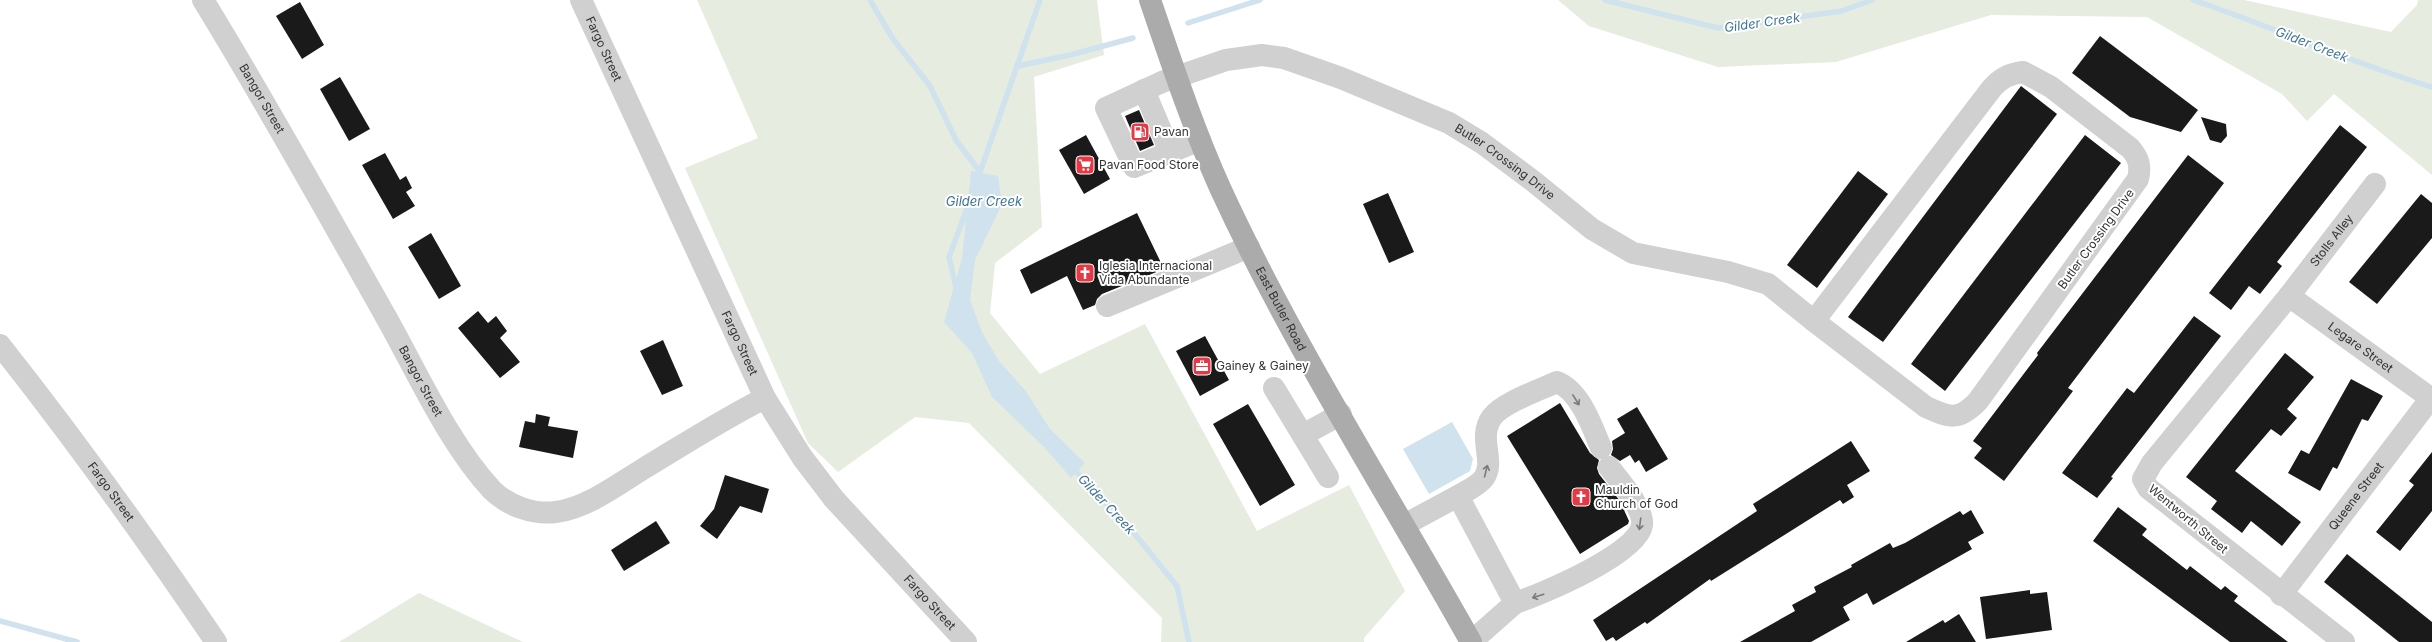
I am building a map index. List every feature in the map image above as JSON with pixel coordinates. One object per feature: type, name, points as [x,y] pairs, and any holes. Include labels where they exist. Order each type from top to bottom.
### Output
[{"type":"main road","name":"East Butler Road","points":[[1150,0],[1176,77],[1200,140],[1278,306],[1471,642]]},
{"type":"street","name":"Bangor Street","points":[[203,0],[331,219],[447,426],[474,468],[493,491],[506,501],[536,512],[556,512],[577,507],[732,414],[764,398]]},
{"type":"street","name":"Fargo Street","points":[[581,0],[764,398],[802,457],[834,499],[966,642]]},
{"type":"street","name":"Butler Crossing Drive","points":[[1170,152],[1134,167],[1106,108],[1176,77],[1226,60],[1262,55],[1284,58],[1341,78],[1449,123],[1482,143],[1592,229],[1622,248],[1633,253],[1728,272],[1768,284],[1814,321],[1926,407],[1944,416],[1962,415],[1978,401],[2133,188],[2138,179],[2140,168],[2138,157],[2121,140],[2051,87],[2030,74],[2012,73],[2001,79],[1954,135],[1814,321]]},
{"type":"street","points":[[1144,90],[1170,152],[1200,140]]},
{"type":"street","name":"Stolls Alley","points":[[2289,296],[2375,184]]},
{"type":"street","points":[[1107,306],[1249,247]]},
{"type":"street","name":"Legare Street","points":[[2289,296],[2432,399]]},
{"type":"street","name":"Wentworth Street","points":[[2289,296],[2152,463],[2143,479],[2148,488],[2281,595],[2344,642]]},
{"type":"street","name":"Fargo Street","points":[[0,345],[72,436],[149,543],[216,642]]},
{"type":"street","points":[[1404,525],[1458,496],[1484,478],[1488,465],[1484,431],[1493,416],[1510,404],[1557,382],[1568,386],[1590,422],[1605,458],[1631,496],[1641,516],[1642,525],[1636,539],[1605,563],[1585,571],[1544,594],[1515,603],[1471,642]]},
{"type":"street","points":[[1274,388],[1328,477]]},
{"type":"street","name":"Queene Street","points":[[2281,595],[2432,399]]},
{"type":"street","points":[[1303,435],[1341,414]]},
{"type":"street","points":[[1458,496],[1515,603]]},
{"type":"shaded area","points":[[697,0],[1097,0],[1104,55],[1034,77],[1042,227],[995,263],[990,313],[1040,374],[1145,324],[1257,531],[1349,485],[1405,591],[1364,638],[1364,642],[1161,642],[1162,618],[969,423],[915,417],[838,472],[808,443],[685,168],[758,138]]},
{"type":"shaded area","points":[[1558,0],[2244,0],[2391,32],[2417,5],[2418,0],[2432,0],[2432,175],[2334,94],[2307,121],[2282,94],[2147,17],[1991,15],[1836,62],[1718,67],[1589,26]]},
{"type":"shaded area","points":[[419,593],[523,642],[339,642]]},
{"type":"water","name":"Gilder Creek","points":[[971,171],[998,176],[1002,204],[975,260],[970,300],[982,332],[999,361],[1025,390],[1050,429],[1085,463],[1071,478],[1044,447],[992,397],[972,353],[944,322],[962,258]]},
{"type":"water","points":[[1452,422],[1473,459],[1470,471],[1429,494],[1403,449]]},
{"type":"building","points":[[300,2],[324,45],[302,59],[276,16]]},
{"type":"building","points":[[2100,36],[2198,110],[2181,132],[2130,117],[2072,73]]},
{"type":"building","points":[[340,77],[370,129],[349,141],[320,89]]},
{"type":"building","points":[[2021,86],[2057,114],[1883,342],[1848,317]]},
{"type":"building","name":"Pavan","points":[[1139,110],[1154,145],[1140,151],[1125,116]]},
{"type":"building","points":[[2201,117],[2226,124],[2227,136],[2221,143],[2210,140]]},
{"type":"building","points":[[2340,125],[2367,147],[2277,262],[2282,266],[2260,294],[2249,286],[2231,310],[2209,293]]},
{"type":"building","name":"Pavan Food Store","points":[[1086,135],[1110,179],[1084,194],[1059,150]]},
{"type":"building","points":[[2085,135],[2121,163],[1945,391],[1911,364]]},
{"type":"building","points":[[385,153],[400,180],[406,176],[412,188],[406,192],[415,206],[393,219],[362,165]]},
{"type":"building","points":[[2188,155],[2224,183],[2068,388],[2073,391],[2004,481],[1974,458],[1982,448],[1973,441],[2038,355],[2037,353]]},
{"type":"building","points":[[1858,171],[1888,194],[1817,288],[1787,265]]},
{"type":"building","points":[[1388,193],[1414,252],[1389,263],[1363,204]]},
{"type":"building","points":[[2421,194],[2432,203],[2432,238],[2377,304],[2349,282]]},
{"type":"building","points":[[1137,213],[1164,269],[1102,294],[1097,299],[1095,305],[1083,310],[1067,276],[1031,294],[1020,270]]},
{"type":"building","points":[[431,233],[461,286],[439,299],[408,247]]},
{"type":"building","points":[[478,311],[488,323],[496,316],[507,331],[500,338],[520,362],[500,378],[458,328]]},
{"type":"building","points":[[2194,316],[2221,336],[2111,477],[2113,478],[2097,498],[2062,473],[2127,388],[2134,393]]},
{"type":"building","name":"Gainey & Gainey","points":[[1205,336],[1229,380],[1200,396],[1176,351]]},
{"type":"building","points":[[663,340],[683,386],[662,395],[640,351]]},
{"type":"building","points":[[2285,353],[2314,377],[2287,409],[2297,418],[2281,436],[2271,429],[2235,471],[2301,522],[2282,546],[2251,521],[2242,533],[2211,509],[2217,501],[2186,477]]},
{"type":"building","points":[[2351,379],[2383,396],[2368,421],[2362,419],[2337,469],[2333,467],[2320,491],[2288,473],[2301,450],[2309,454]]},
{"type":"building","name":"Mauldin Church of God","points":[[1560,403],[1590,453],[1599,460],[1597,468],[1599,474],[1620,501],[1629,521],[1628,524],[1580,554],[1507,436]]},
{"type":"building","points":[[1248,404],[1295,485],[1260,506],[1213,424]]},
{"type":"building","points":[[1637,407],[1668,459],[1646,472],[1639,460],[1635,463],[1630,455],[1620,461],[1611,455],[1613,449],[1612,441],[1625,433],[1617,419]]},
{"type":"building","points":[[536,414],[550,417],[548,426],[578,431],[573,458],[519,447],[525,421],[535,423]]},
{"type":"building","points":[[1851,441],[1870,471],[1847,485],[1854,497],[1843,504],[1840,500],[1711,581],[1710,579],[1647,624],[1645,622],[1616,641],[1613,637],[1606,641],[1593,620],[1757,511],[1753,504]]},
{"type":"building","points":[[2432,452],[2432,511],[2400,551],[2376,532],[2414,485],[2409,481]]},
{"type":"building","points":[[725,475],[769,489],[762,513],[740,506],[717,539],[700,526],[714,509]]},
{"type":"building","points":[[2118,507],[2147,529],[2142,535],[2187,570],[2190,566],[2221,590],[2225,586],[2238,596],[2234,601],[2288,642],[2230,642],[2093,541]]},
{"type":"building","points":[[1971,510],[1984,533],[1968,542],[1972,549],[1873,605],[1867,593],[1843,607],[1850,620],[1811,642],[1740,642],[1795,611],[1792,605],[1816,592],[1814,587],[1852,567],[1851,565],[1890,543],[1893,548],[1905,543],[1960,511],[1963,515]]},
{"type":"building","points":[[656,521],[670,543],[624,571],[611,550]]},
{"type":"building","points":[[2347,554],[2432,622],[2432,642],[2399,642],[2324,582]]},
{"type":"building","points":[[2030,590],[2030,594],[2047,592],[2052,630],[1986,639],[1980,597]]},
{"type":"building","points":[[1959,614],[1976,642],[1906,642],[1943,620],[1945,623]]},
{"type":"waterway","points":[[870,0],[893,39],[930,86],[956,140],[980,172]]},
{"type":"waterway","name":"Gilder Creek","points":[[978,178],[1040,0]]},
{"type":"waterway","name":"Gilder Creek","points":[[1188,23],[1260,0]]},
{"type":"waterway","name":"Gilder Creek","points":[[1605,0],[1718,28],[1842,11],[1872,0]]},
{"type":"waterway","name":"Gilder Creek","points":[[2193,0],[2372,67],[2432,87]]},
{"type":"waterway","name":"Gilder Creek","points":[[1018,66],[1070,55],[1133,38]]},
{"type":"waterway","name":"Gilder Creek","points":[[956,288],[949,257],[969,203]]},
{"type":"waterway","name":"Gilder Creek","points":[[1072,467],[1134,533],[1177,586],[1189,642]]},
{"type":"waterway","points":[[0,621],[77,642]]},
{"type":"place","name":"Pavan","points":[[1140,132]]},
{"type":"place","name":"Pavan Food Store","points":[[1085,165]]},
{"type":"place","name":"Iglesia Internacional Vida Abundante","points":[[1085,273]]},
{"type":"place","name":"Gainey & Gainey","points":[[1202,366]]},
{"type":"place","name":"Mauldin Church of God","points":[[1581,497]]}]
